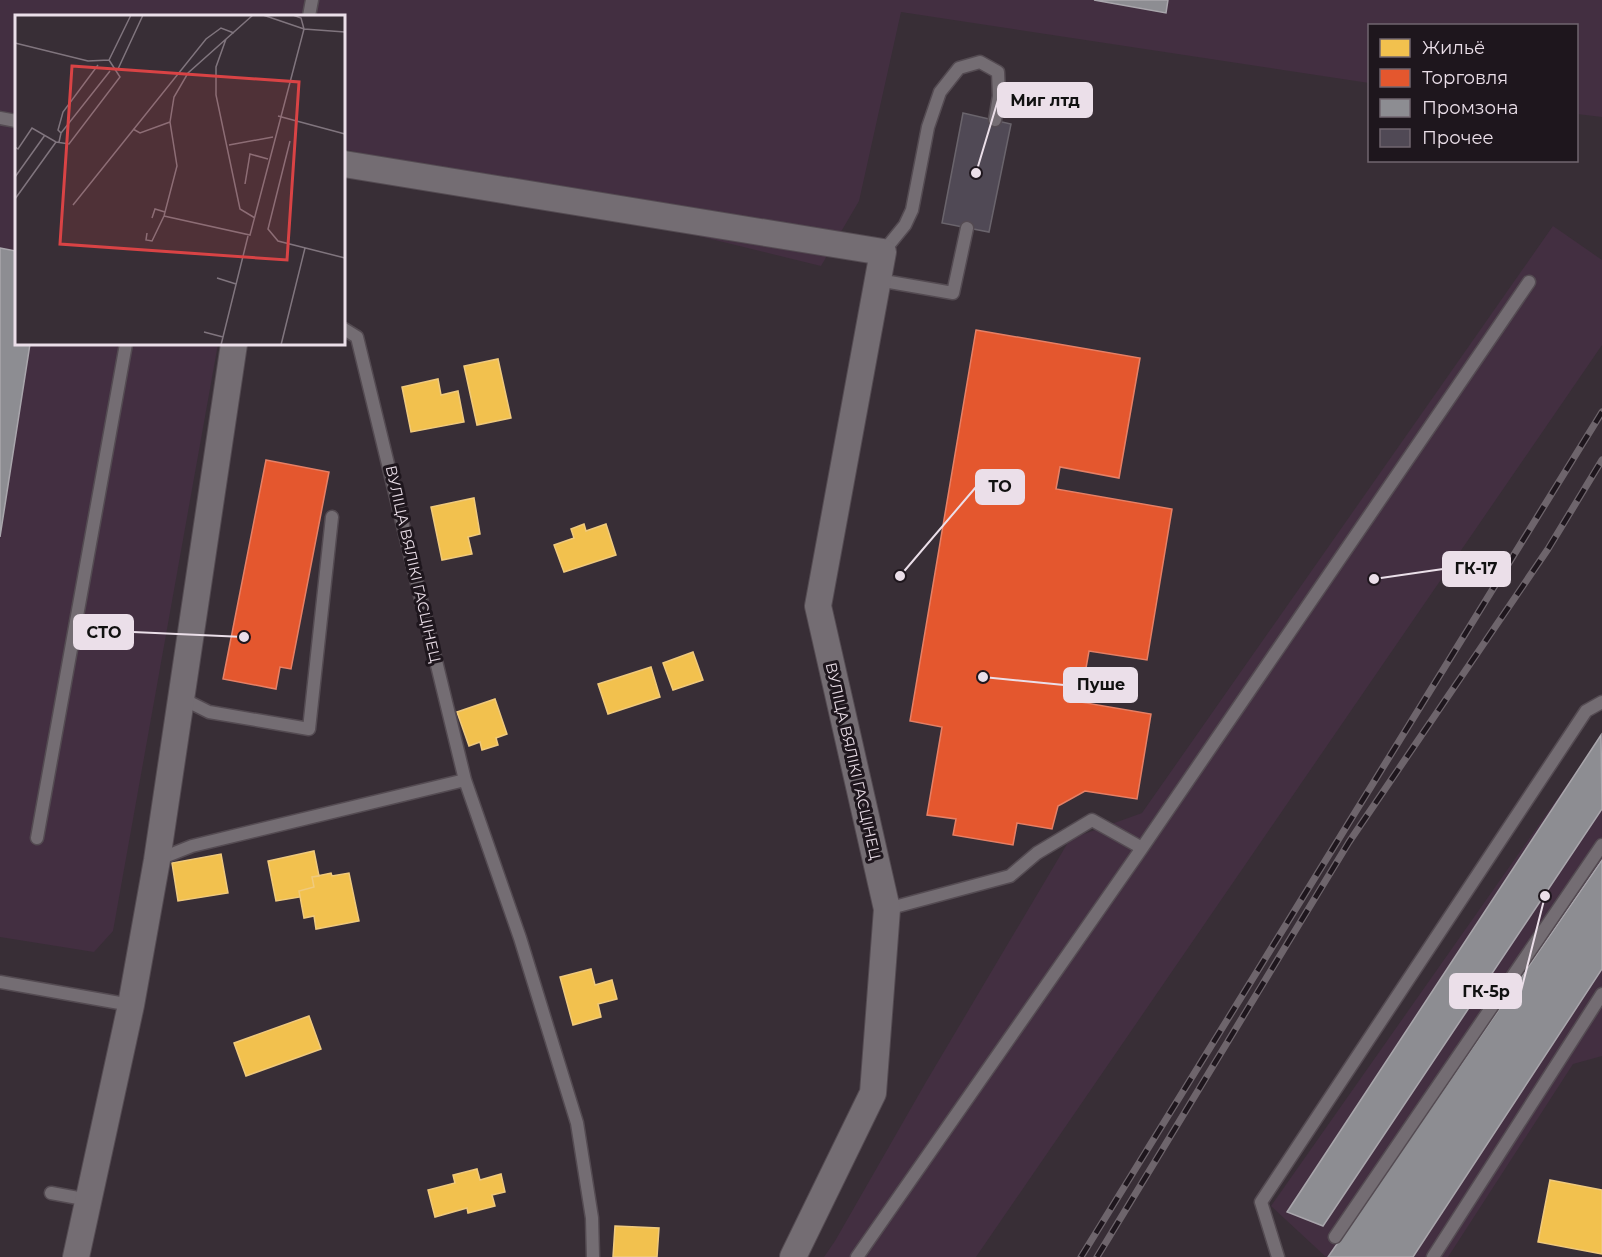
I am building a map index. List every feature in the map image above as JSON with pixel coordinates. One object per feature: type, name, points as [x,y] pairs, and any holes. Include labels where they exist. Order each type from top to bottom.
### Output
[{"type":"street","points":[[345,164],[883,252]]},
{"type":"street","name":"ВУЛІЦА ВЯЛІКІ ГАСЦІНЕЦ","points":[[792,1257],[873,1093],[887,909],[818,606],[883,252]]},
{"type":"street","points":[[76,1257],[131,1005],[157,860],[234,345]]},
{"type":"lane","points":[[309,15],[312,0]]},
{"type":"lane","points":[[883,252],[905,225],[912,210],[928,127],[940,92],[959,68],[980,62],[998,72],[999,96],[995,120]]},
{"type":"lane","points":[[0,118],[15,120]]},
{"type":"lane","points":[[878,280],[953,293],[967,228]]},
{"type":"lane","points":[[858,1257],[1142,848],[1529,282]]},
{"type":"lane","name":"ВУЛІЦА ВЯЛІКІ ГАСЦІНЕЦ","points":[[345,329],[357,337],[465,780],[520,938],[577,1123],[592,1218],[593,1257]]},
{"type":"lane","points":[[37,838],[126,345]]},
{"type":"lane","points":[[181,698],[209,712],[309,729],[332,517]]},
{"type":"lane","points":[[1278,1257],[1261,1202],[1587,711],[1602,702]]},
{"type":"lane","points":[[157,860],[192,846],[465,780]]},
{"type":"lane","points":[[887,909],[1010,876],[1038,853],[1092,820],[1142,848]]},
{"type":"lane","points":[[1335,1237],[1602,845]]},
{"type":"lane","points":[[0,982],[131,1005]]},
{"type":"lane","points":[[1433,1257],[1602,994]]},
{"type":"lane","points":[[51,1194],[89,1200]]},
{"type":"shaded area","points":[[0,0],[1602,0],[1602,117],[1578,114],[1578,24],[1368,24],[1368,83],[901,12],[859,201],[821,266],[345,149],[345,15],[15,15],[15,345],[218,345],[113,931],[94,952],[0,937]]},
{"type":"shaded area","points":[[1553,226],[1602,260],[1602,345],[976,1257],[824,1257],[1070,839],[1142,813]]},
{"type":"shaded area","points":[[1602,735],[1602,1056],[1573,1064],[1448,1257],[1326,1257],[1271,1206]]},
{"type":"building: Жильё","points":[[498,359],[511,418],[477,425],[464,366]]},
{"type":"building: Жильё","points":[[438,379],[441,395],[458,391],[464,422],[411,432],[402,387]]},
{"type":"building: Жильё","points":[[474,498],[480,534],[468,537],[472,554],[442,560],[431,507]]},
{"type":"building: Жильё","points":[[584,524],[586,531],[606,524],[616,555],[564,572],[554,545],[574,538],[571,529]]},
{"type":"building: Жильё","points":[[693,652],[703,680],[673,690],[663,663]]},
{"type":"building: Жильё","points":[[651,667],[660,697],[608,714],[598,684]]},
{"type":"building: Жильё","points":[[495,699],[507,734],[496,738],[498,745],[482,750],[480,742],[469,746],[457,712]]},
{"type":"building: Жильё","points":[[314,851],[319,876],[312,877],[314,887],[299,891],[300,897],[276,901],[268,861]]},
{"type":"building: Жильё","points":[[221,854],[228,893],[178,901],[172,863]]},
{"type":"building: Жильё","points":[[331,873],[332,876],[349,873],[359,921],[316,929],[314,916],[304,918],[299,891],[314,887],[312,877]]},
{"type":"building: Жильё","points":[[591,969],[595,985],[612,980],[617,999],[598,1004],[601,1017],[573,1025],[560,977]]},
{"type":"building: Жильё","points":[[309,1016],[321,1049],[246,1076],[234,1043]]},
{"type":"building: Жильё","points":[[477,1169],[480,1180],[501,1174],[505,1192],[492,1195],[495,1206],[468,1213],[467,1208],[435,1217],[428,1190],[455,1183],[453,1175]]},
{"type":"building: Жильё","points":[[1550,1180],[1602,1190],[1602,1254],[1538,1242]]},
{"type":"building: Жильё","points":[[615,1226],[659,1228],[657,1257],[613,1257]]},
{"type":"building: Торговля","points":[[976,330],[1140,358],[1119,478],[1060,467],[1056,489],[1172,509],[1147,660],[1089,651],[1080,702],[1151,714],[1137,799],[1085,791],[1058,806],[1052,829],[1017,823],[1013,845],[953,835],[956,819],[927,815],[942,727],[910,721]]},
{"type":"building: Торговля","points":[[266,460],[329,472],[291,669],[280,667],[276,689],[223,679]]},
{"type":"building: Промзона","points":[[1094,0],[1168,0],[1166,13]]},
{"type":"building: Промзона","points":[[0,248],[15,251],[15,345],[30,345],[0,537]]},
{"type":"building: Промзона","points":[[1601,735],[1602,809],[1323,1226],[1287,1212]]},
{"type":"building: Промзона","points":[[1602,860],[1602,969],[1413,1257],[1328,1257]]},
{"type":"building: Прочее","points":[[963,113],[1011,124],[989,232],[942,223]]},
{"type":"railway","points":[[1081,1257],[1602,412]]},
{"type":"railway","points":[[1097,1257],[1349,842],[1548,549],[1602,460]]},
{"type":"place","name":"Миг лтд","points":[[976,173]]},
{"type":"place","name":"ТО","points":[[900,576]]},
{"type":"place","name":"ГК-17","points":[[1374,579]]},
{"type":"place","name":"СТО","points":[[244,637]]},
{"type":"place","name":"Пуше","points":[[983,677]]},
{"type":"place","name":"ГК-5p","points":[[1545,896]]}]
